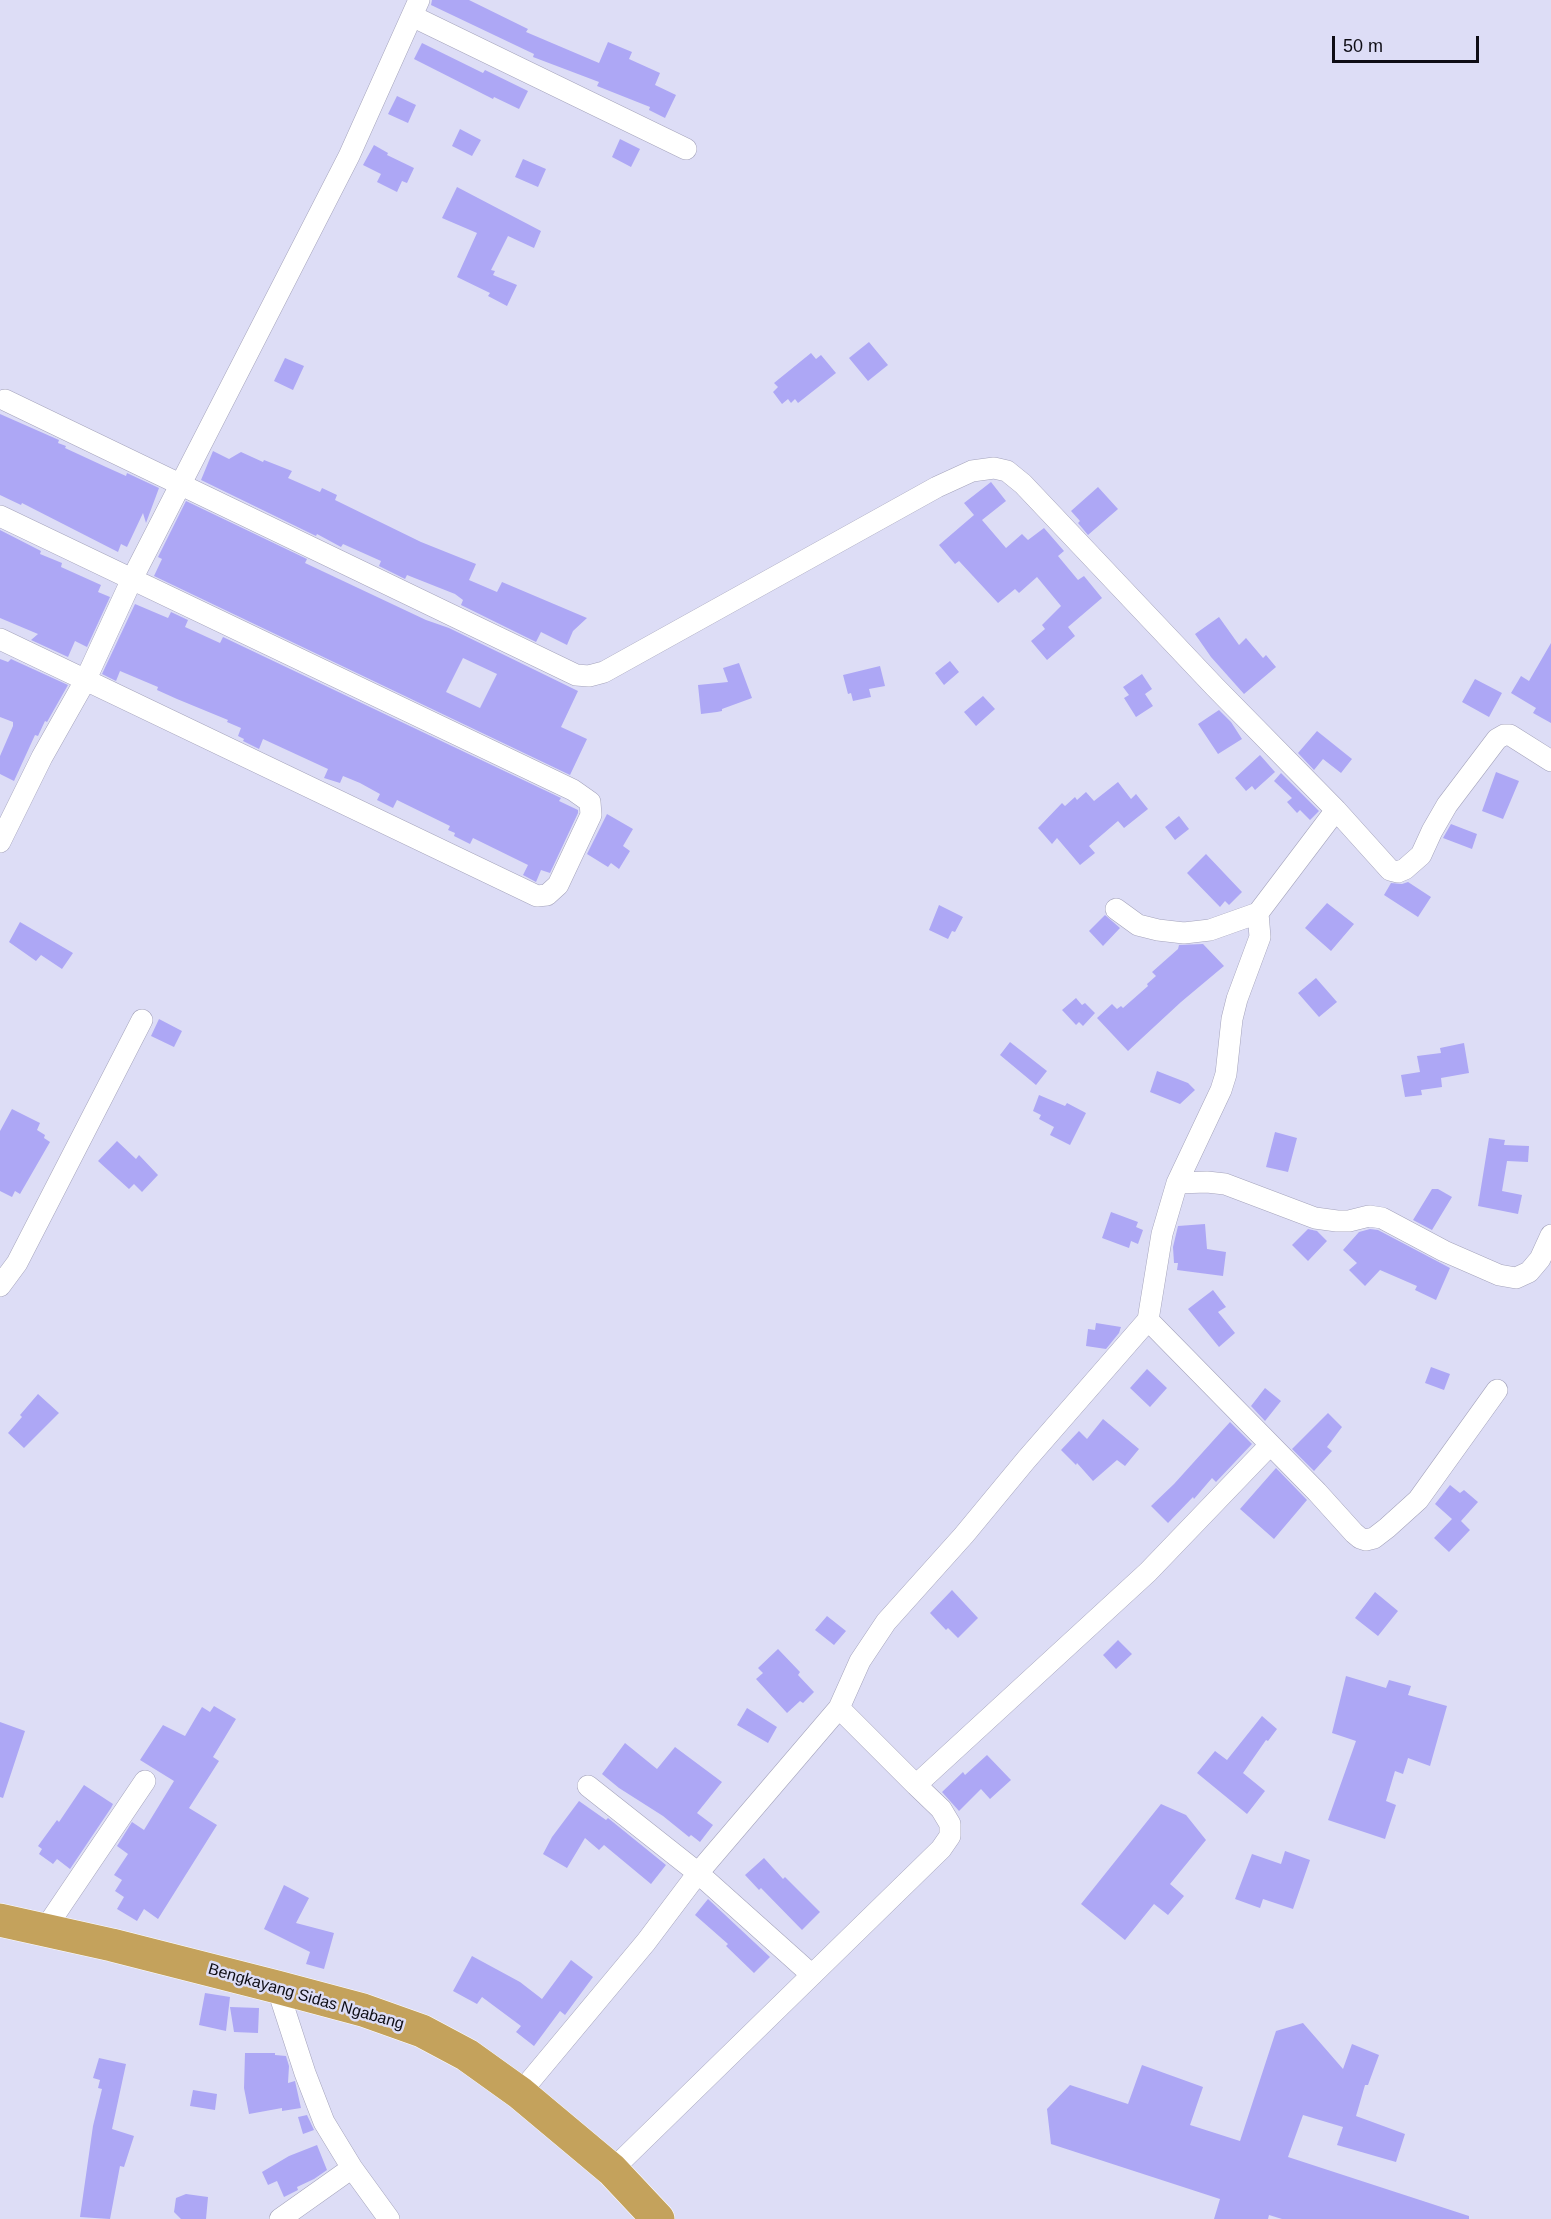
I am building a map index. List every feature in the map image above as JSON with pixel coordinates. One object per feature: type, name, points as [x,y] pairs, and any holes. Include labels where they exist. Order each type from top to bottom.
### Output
[{"type":"highway","name":"Bengkayang Sidas Ngabang","points":[[0,1920],[45,1929],[277,1987],[363,2010],[422,2031],[467,2055],[520,2093],[612,2170],[658,2219]]},
{"type":"street","points":[[0,843],[42,757],[85,681],[132,579],[349,156],[415,8],[686,149]]},
{"type":"street","points":[[5,400],[576,675],[589,676],[604,672],[937,487],[972,471],[994,468],[1006,471],[1023,484],[1223,695],[1336,810],[1390,870],[1398,872],[1410,866],[1421,855],[1447,805],[1497,739],[1510,735],[1551,761]]},
{"type":"street","points":[[0,516],[573,790],[590,802],[591,815],[558,885],[547,895],[537,896],[0,639]]},
{"type":"street","points":[[1116,909],[1138,925],[1184,933],[1210,930],[1258,913],[1336,810]]},
{"type":"street","points":[[520,2093],[646,1942],[698,1873],[839,1708],[860,1661],[886,1622],[964,1536],[1026,1460],[1149,1320],[1162,1234],[1177,1183],[1221,1090],[1226,1074],[1235,1010],[1260,937],[1258,913]]},
{"type":"street","points":[[0,1286],[17,1263],[142,1020]]},
{"type":"street","points":[[1177,1183],[1225,1184],[1315,1218],[1337,1221],[1349,1221],[1369,1216],[1382,1218],[1444,1251],[1499,1275],[1516,1278],[1529,1272],[1540,1259],[1551,1235]]},
{"type":"street","points":[[1149,1320],[1354,1533],[1366,1540],[1374,1538],[1418,1500],[1497,1390]]},
{"type":"street","points":[[916,1785],[1148,1572],[1270,1445]]},
{"type":"street","points":[[612,2170],[941,1849],[950,1836],[950,1824],[941,1809],[839,1708]]},
{"type":"street","points":[[45,1929],[145,1781]]},
{"type":"street","points":[[588,1785],[698,1873],[812,1975]]},
{"type":"street","points":[[277,1987],[305,2073],[324,2122],[352,2168],[389,2219]]},
{"type":"street","points":[[280,2219],[352,2168]]},
{"type":"building","points":[[432,0],[469,0],[528,29],[526,32],[599,63],[608,42],[632,52],[629,59],[660,73],[655,85],[676,95],[665,118],[649,110],[650,107],[597,86],[599,82],[533,57],[534,54],[431,5]]},
{"type":"building","points":[[422,43],[483,73],[485,70],[528,91],[519,109],[494,97],[493,99],[414,59]]},
{"type":"building","points":[[397,96],[416,105],[408,123],[388,114]]},
{"type":"building","points":[[460,129],[481,140],[472,156],[452,146]]},
{"type":"building","points":[[620,139],[640,149],[631,167],[612,157]]},
{"type":"building","points":[[374,145],[388,153],[387,155],[414,168],[407,183],[402,181],[397,192],[377,182],[381,174],[363,165]]},
{"type":"building","points":[[523,159],[546,169],[538,187],[515,177]]},
{"type":"building","points":[[457,187],[541,231],[534,248],[508,236],[491,270],[495,271],[493,275],[517,285],[507,306],[488,296],[490,293],[457,277],[477,233],[442,218]]},
{"type":"building","points":[[869,342],[888,365],[868,381],[849,358]]},
{"type":"building","points":[[811,353],[816,359],[821,355],[836,373],[798,403],[795,399],[791,403],[788,399],[782,404],[773,392],[778,387],[774,383]]},
{"type":"building","points":[[285,358],[304,366],[293,390],[274,381]]},
{"type":"building","points":[[0,414],[59,440],[58,443],[66,446],[65,448],[126,476],[127,473],[159,488],[146,523],[143,513],[127,547],[121,544],[118,552],[22,503],[21,505],[0,495]]},
{"type":"building","points":[[213,451],[229,459],[241,452],[292,471],[288,478],[320,492],[322,488],[337,495],[335,500],[421,542],[476,564],[469,580],[497,592],[502,582],[587,618],[573,631],[567,645],[541,632],[536,642],[461,605],[463,600],[455,594],[407,575],[405,579],[379,566],[381,561],[343,544],[341,547],[317,534],[316,536],[201,480]]},
{"type":"building","points":[[991,482],[1006,501],[982,520],[1006,548],[1022,534],[1028,540],[1044,528],[1064,551],[1058,556],[1078,580],[1084,576],[1102,598],[1068,627],[1075,636],[1047,660],[1031,641],[1045,629],[1042,625],[1061,606],[1037,577],[1019,593],[1015,589],[998,603],[959,561],[955,564],[939,545],[974,515],[964,503]]},
{"type":"building","points":[[1098,487],[1118,509],[1088,535],[1071,511]]},
{"type":"building","points":[[186,501],[307,559],[305,563],[426,620],[449,628],[578,691],[561,727],[587,739],[570,775],[154,576],[162,559],[158,557]],"holes":[[[463,658],[497,674],[480,708],[446,692]]]},
{"type":"building","points":[[0,530],[41,551],[40,554],[62,563],[61,567],[101,585],[98,592],[110,597],[87,647],[75,641],[68,657],[31,640],[38,634],[0,618]]},
{"type":"building","points":[[135,604],[168,618],[171,612],[188,620],[185,627],[220,643],[223,637],[561,798],[559,801],[578,810],[578,813],[550,873],[541,870],[536,882],[523,875],[528,865],[473,838],[470,844],[454,836],[455,833],[448,830],[450,826],[397,800],[393,808],[377,800],[380,794],[360,783],[343,776],[340,783],[324,778],[328,769],[263,739],[259,749],[243,741],[244,739],[238,736],[241,728],[227,722],[228,720],[157,690],[158,687],[120,671],[116,681],[102,674]]},
{"type":"building","points":[[1219,617],[1239,645],[1246,638],[1263,658],[1266,655],[1276,667],[1244,694],[1211,657],[1195,634]]},
{"type":"building","points":[[1551,643],[1551,723],[1533,713],[1536,708],[1511,693],[1521,676],[1529,681]]},
{"type":"building","points":[[0,659],[8,662],[11,659],[68,685],[38,736],[35,735],[14,781],[0,774],[0,756],[13,722],[0,717]]},
{"type":"building","points":[[950,661],[959,672],[944,685],[935,673]]},
{"type":"building","points":[[739,663],[752,698],[722,709],[722,711],[701,714],[698,685],[728,682],[723,668]]},
{"type":"building","points":[[880,666],[885,686],[869,689],[871,697],[853,701],[851,693],[848,694],[843,675]]},
{"type":"building","points":[[1142,674],[1152,689],[1145,694],[1153,706],[1136,717],[1124,698],[1129,695],[1123,687]]},
{"type":"building","points":[[1475,679],[1502,693],[1489,717],[1462,702]]},
{"type":"building","points":[[983,696],[995,709],[976,726],[964,712]]},
{"type":"building","points":[[1219,710],[1231,722],[1242,739],[1218,754],[1198,724]]},
{"type":"building","points":[[1317,731],[1352,759],[1341,773],[1323,759],[1314,770],[1298,753]]},
{"type":"building","points":[[1260,755],[1275,772],[1255,790],[1252,786],[1246,791],[1235,778]]},
{"type":"building","points":[[1496,772],[1519,781],[1503,819],[1482,811]]},
{"type":"building","points":[[1281,773],[1319,811],[1310,820],[1300,810],[1297,813],[1287,802],[1292,798],[1274,781]]},
{"type":"building","points":[[1118,782],[1131,799],[1136,794],[1148,809],[1124,828],[1118,821],[1089,846],[1095,853],[1080,865],[1057,838],[1052,844],[1038,828],[1062,803],[1065,806],[1075,797],[1077,800],[1086,792],[1094,801]]},
{"type":"building","points":[[607,814],[633,829],[623,846],[630,851],[619,869],[611,863],[608,867],[587,854]]},
{"type":"building","points":[[1179,816],[1189,829],[1175,840],[1165,827]]},
{"type":"building","points":[[1451,824],[1477,834],[1472,849],[1443,838]]},
{"type":"building","points":[[1206,854],[1242,892],[1229,905],[1225,901],[1220,907],[1187,873]]},
{"type":"building","points":[[1408,882],[1431,897],[1418,917],[1384,895],[1391,883]]},
{"type":"building","points":[[1327,903],[1354,924],[1331,951],[1305,928]]},
{"type":"building","points":[[939,905],[963,917],[955,932],[952,931],[948,939],[929,930]]},
{"type":"building","points":[[1105,915],[1120,928],[1103,946],[1089,931]]},
{"type":"building","points":[[20,922],[73,953],[62,969],[41,955],[36,961],[9,942]]},
{"type":"building","points":[[1203,944],[1224,966],[1128,1051],[1097,1018],[1112,1004],[1117,1009],[1121,1006],[1123,1008],[1148,986],[1147,984],[1156,976],[1152,972],[1178,949],[1179,945]]},
{"type":"building","points":[[1316,978],[1337,1002],[1319,1017],[1298,993]]},
{"type":"building","points":[[1076,998],[1095,1013],[1083,1026],[1079,1022],[1076,1025],[1062,1010]]},
{"type":"building","points":[[159,1019],[182,1031],[174,1047],[151,1036]]},
{"type":"building","points":[[1010,1042],[1047,1071],[1036,1085],[1000,1055]]},
{"type":"building","points":[[1464,1043],[1469,1073],[1441,1078],[1442,1087],[1421,1090],[1422,1095],[1405,1097],[1401,1075],[1420,1072],[1417,1056],[1441,1053],[1440,1048]]},
{"type":"building","points":[[1157,1071],[1188,1083],[1195,1090],[1180,1104],[1150,1092]]},
{"type":"building","points":[[1039,1095],[1065,1106],[1067,1103],[1086,1113],[1070,1145],[1050,1135],[1054,1127],[1039,1119],[1041,1115],[1033,1111]]},
{"type":"building","points":[[12,1109],[40,1123],[37,1130],[50,1142],[20,1194],[15,1191],[12,1197],[0,1191],[0,1131]]},
{"type":"building","points":[[1275,1132],[1297,1138],[1288,1172],[1266,1167]]},
{"type":"building","points":[[1489,1138],[1505,1140],[1504,1145],[1529,1146],[1528,1162],[1507,1161],[1502,1191],[1522,1195],[1518,1214],[1478,1206]]},
{"type":"building","points":[[117,1141],[136,1159],[139,1155],[158,1175],[142,1192],[134,1184],[129,1189],[98,1161]]},
{"type":"building","points":[[1432,1189],[1438,1189],[1452,1197],[1432,1230],[1413,1220]]},
{"type":"building","points":[[1111,1212],[1138,1222],[1136,1227],[1143,1230],[1138,1244],[1131,1241],[1129,1248],[1102,1238]]},
{"type":"building","points":[[1205,1224],[1207,1249],[1226,1252],[1223,1276],[1177,1270],[1178,1263],[1174,1263],[1173,1247],[1178,1226]]},
{"type":"building","points":[[1308,1229],[1317,1231],[1327,1241],[1308,1261],[1292,1245]]},
{"type":"building","points":[[1370,1229],[1378,1230],[1450,1268],[1436,1300],[1415,1290],[1417,1286],[1380,1270],[1365,1286],[1349,1270],[1357,1263],[1343,1250],[1359,1232]]},
{"type":"building","points":[[1213,1290],[1226,1307],[1218,1312],[1235,1333],[1219,1347],[1188,1309]]},
{"type":"building","points":[[1096,1323],[1121,1327],[1106,1349],[1086,1346],[1088,1329],[1095,1330]]},
{"type":"building","points":[[1431,1367],[1450,1374],[1444,1390],[1425,1383]]},
{"type":"building","points":[[1147,1369],[1167,1388],[1150,1407],[1130,1388]]},
{"type":"building","points":[[1265,1388],[1281,1401],[1265,1421],[1251,1406]]},
{"type":"building","points":[[38,1394],[59,1413],[24,1448],[8,1433]]},
{"type":"building","points":[[1328,1413],[1342,1427],[1327,1447],[1332,1451],[1314,1471],[1292,1449]]},
{"type":"building","points":[[1103,1419],[1139,1449],[1125,1466],[1117,1460],[1093,1481],[1061,1450],[1079,1431],[1087,1439]]},
{"type":"building","points":[[1230,1422],[1252,1444],[1216,1482],[1212,1478],[1194,1499],[1193,1497],[1168,1523],[1151,1506]]},
{"type":"building","points":[[1276,1468],[1307,1500],[1274,1539],[1240,1509]]},
{"type":"building","points":[[1450,1485],[1460,1493],[1464,1490],[1478,1502],[1461,1521],[1470,1530],[1449,1552],[1434,1538],[1452,1519],[1435,1504]]},
{"type":"building","points":[[952,1590],[978,1618],[958,1638],[948,1628],[946,1630],[930,1613]]},
{"type":"building","points":[[1375,1592],[1398,1611],[1378,1636],[1355,1618]]},
{"type":"building","points":[[827,1616],[846,1631],[834,1645],[815,1630]]},
{"type":"building","points":[[1118,1640],[1132,1654],[1116,1669],[1103,1655]]},
{"type":"building","points":[[778,1649],[800,1672],[798,1675],[814,1692],[803,1703],[800,1701],[787,1713],[756,1679],[763,1673],[758,1668]]},
{"type":"building","points":[[1346,1676],[1386,1688],[1389,1680],[1411,1686],[1408,1695],[1447,1706],[1430,1766],[1408,1758],[1403,1774],[1395,1771],[1386,1801],[1396,1805],[1385,1839],[1328,1820],[1356,1741],[1332,1733]]},
{"type":"building","points":[[214,1706],[236,1719],[213,1757],[219,1761],[189,1808],[217,1825],[158,1919],[144,1909],[137,1921],[117,1909],[124,1897],[115,1891],[122,1880],[114,1875],[128,1854],[117,1846],[132,1822],[144,1830],[174,1781],[140,1760],[163,1725],[185,1736],[202,1707],[210,1712]]},
{"type":"building","points":[[747,1708],[777,1727],[768,1743],[737,1725]]},
{"type":"building","points":[[1262,1716],[1277,1729],[1268,1741],[1266,1740],[1243,1773],[1265,1791],[1247,1814],[1197,1773],[1215,1751],[1227,1760]]},
{"type":"building","points":[[0,1722],[25,1731],[3,1798],[0,1797]]},
{"type":"building","points":[[625,1743],[657,1769],[675,1747],[722,1782],[697,1813],[713,1825],[700,1842],[691,1835],[689,1837],[602,1774]]},
{"type":"building","points":[[987,1755],[1011,1780],[990,1799],[981,1789],[959,1811],[942,1792],[963,1772],[965,1775]]},
{"type":"building","points":[[84,1785],[113,1804],[70,1869],[57,1859],[53,1864],[39,1854],[42,1849],[38,1846],[57,1820],[59,1822]]},
{"type":"building","points":[[579,1801],[606,1820],[608,1818],[666,1865],[651,1884],[604,1845],[599,1850],[585,1838],[567,1868],[543,1854],[552,1837]]},
{"type":"building","points":[[1161,1804],[1186,1815],[1206,1840],[1170,1884],[1184,1896],[1168,1915],[1154,1904],[1125,1940],[1081,1904]]},
{"type":"building","points":[[1285,1851],[1310,1860],[1293,1909],[1263,1899],[1260,1908],[1235,1899],[1252,1854],[1281,1864]]},
{"type":"building","points":[[764,1858],[783,1879],[785,1877],[820,1912],[802,1930],[745,1875]]},
{"type":"building","points":[[284,1885],[309,1898],[296,1923],[334,1933],[324,1969],[306,1964],[310,1952],[264,1929]]},
{"type":"building","points":[[708,1899],[770,1957],[754,1973],[726,1946],[728,1944],[695,1915]]},
{"type":"building","points":[[472,1956],[520,1982],[542,1999],[571,1960],[593,1977],[565,2015],[560,2011],[534,2046],[516,2032],[521,2026],[482,1997],[477,2004],[453,1991]]},
{"type":"building","points":[[205,1993],[230,1997],[226,2031],[199,2025]]},
{"type":"building","points":[[230,2007],[259,2008],[258,2033],[234,2032]]},
{"type":"building","points":[[1303,2023],[1343,2069],[1352,2044],[1379,2055],[1368,2085],[1365,2085],[1356,2116],[1405,2134],[1396,2162],[1337,2145],[1343,2127],[1303,2115],[1288,2157],[1469,2216],[1469,2219],[1282,2219],[1269,2215],[1268,2219],[1214,2219],[1220,2199],[1051,2144],[1047,2109],[1070,2085],[1128,2104],[1142,2065],[1203,2087],[1190,2125],[1240,2141],[1276,2031]]},
{"type":"building","points":[[245,2053],[275,2053],[275,2055],[286,2056],[289,2066],[288,2083],[295,2081],[301,2108],[282,2111],[282,2108],[249,2114],[244,2088]]},
{"type":"building","points":[[99,2058],[126,2064],[112,2129],[134,2136],[124,2167],[120,2166],[110,2219],[80,2217],[93,2126],[102,2089],[98,2088],[100,2080],[93,2078]]},
{"type":"building","points":[[193,2090],[217,2094],[215,2110],[190,2106]]},
{"type":"building","points":[[307,2115],[314,2130],[303,2134],[298,2117]]},
{"type":"building","points":[[317,2145],[327,2170],[284,2197],[277,2181],[268,2185],[262,2172],[289,2156]]},
{"type":"building","points":[[186,2194],[208,2197],[206,2219],[181,2219],[174,2212],[176,2198]]}]
